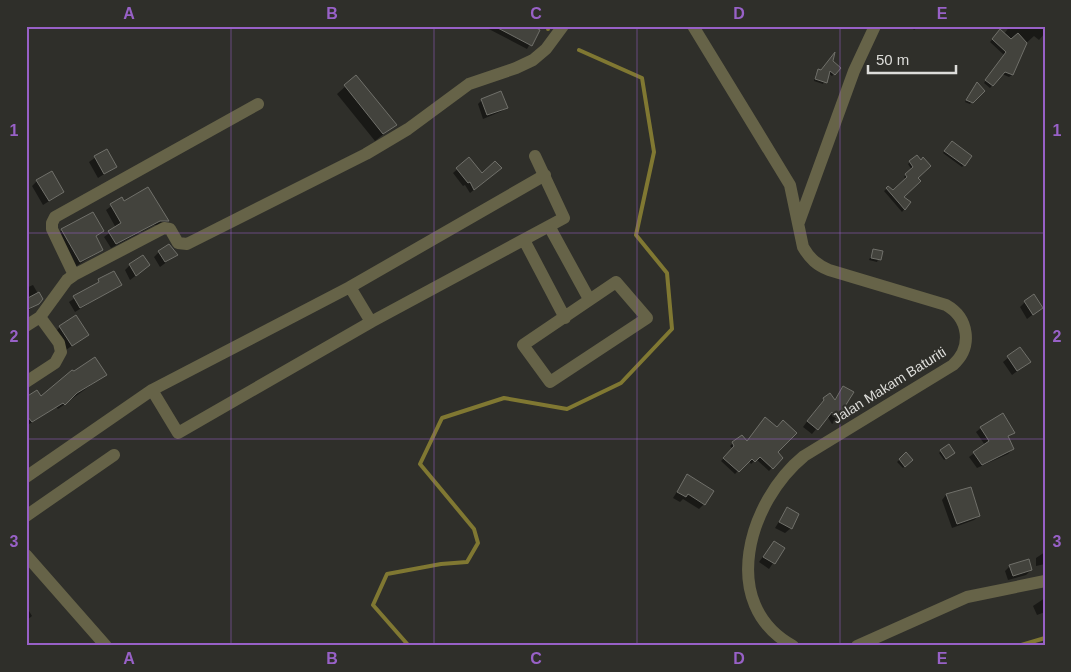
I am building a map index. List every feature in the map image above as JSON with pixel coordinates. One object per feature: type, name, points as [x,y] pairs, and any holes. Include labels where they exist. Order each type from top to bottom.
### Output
[{"type":"street","points":[[26,326],[40,317],[67,280],[74,275],[164,228],[170,229],[180,244],[190,243],[366,154],[408,130],[469,84],[516,68],[533,60],[546,48],[563,26]]},
{"type":"street","name":"Jalan Makam Baturiti","points":[[694,26],[786,177],[799,222],[803,247],[816,264],[829,270],[946,305],[963,321],[966,339],[961,356],[953,365],[804,456],[785,473],[769,494],[758,518],[751,543],[750,582],[755,604],[764,621],[778,636],[794,646]]},
{"type":"street","points":[[799,222],[854,71],[875,26]]},
{"type":"street","points":[[74,275],[52,229],[52,223],[56,217],[258,104]]},
{"type":"street","points":[[152,390],[178,432],[371,322],[564,218],[535,156]]},
{"type":"street","points":[[26,477],[152,390],[350,287],[545,175]]},
{"type":"street","points":[[550,226],[589,298]]},
{"type":"street","points":[[524,240],[565,318]]},
{"type":"street","points":[[616,282],[647,318],[550,382],[523,345],[565,318],[589,298],[616,282]]},
{"type":"street","points":[[350,287],[371,322]]},
{"type":"street","points":[[26,382],[55,363],[61,352],[59,343],[40,317]]},
{"type":"street","points":[[26,516],[114,455]]},
{"type":"street","points":[[26,555],[106,646]]},
{"type":"street","points":[[857,646],[967,597],[1045,581]]},
{"type":"building","points":[[494,26],[533,26],[540,30],[532,46]]},
{"type":"building","points":[[1000,29],[1011,39],[1018,33],[1027,43],[1013,75],[1005,72],[993,86],[985,80],[1006,52],[992,39]]},
{"type":"building","points":[[835,52],[833,61],[841,68],[835,75],[830,71],[827,83],[815,79],[818,69],[821,70]]},
{"type":"building","points":[[356,75],[397,125],[383,134],[344,85]]},
{"type":"building","points":[[977,82],[985,91],[973,103],[966,100]]},
{"type":"building","points":[[501,91],[508,108],[487,115],[481,99]]},
{"type":"building","points":[[952,141],[972,156],[965,166],[944,151]]},
{"type":"building","points":[[107,149],[117,167],[104,174],[94,156]]},
{"type":"building","points":[[917,155],[921,160],[923,157],[931,166],[918,178],[921,181],[904,197],[911,202],[905,210],[886,188],[888,186],[893,190],[907,177],[905,174],[913,167],[909,161]]},
{"type":"building","points":[[469,157],[482,173],[495,161],[502,168],[474,190],[470,182],[468,183],[456,168]]},
{"type":"building","points":[[52,171],[64,192],[49,201],[36,180]]},
{"type":"building","points":[[148,187],[169,221],[160,221],[116,244],[108,231],[121,223],[110,204],[122,197],[124,201]]},
{"type":"building","points":[[93,212],[104,231],[96,236],[103,250],[80,262],[61,229]]},
{"type":"building","points":[[169,244],[178,255],[165,262],[158,251]]},
{"type":"building","points":[[873,249],[883,251],[881,260],[871,258]]},
{"type":"building","points":[[143,255],[150,265],[136,276],[129,264]]},
{"type":"building","points":[[114,271],[122,285],[80,308],[73,296],[99,282],[98,279]]},
{"type":"building","points":[[39,292],[43,299],[39,304],[26,310],[26,299]]},
{"type":"building","points":[[1034,294],[1043,308],[1033,315],[1024,301]]},
{"type":"building","points":[[76,315],[89,335],[72,346],[59,326]]},
{"type":"building","points":[[1020,347],[1031,362],[1017,371],[1007,356]]},
{"type":"building","points":[[95,357],[107,375],[77,393],[65,405],[63,403],[32,422],[26,415],[26,397],[37,390],[41,396],[72,370],[74,371]]},
{"type":"building","points":[[843,386],[854,392],[842,411],[845,414],[838,420],[832,412],[818,430],[807,421],[824,400],[823,398],[830,393],[835,400]]},
{"type":"building","points":[[1003,413],[1015,433],[1008,436],[1014,449],[982,465],[973,452],[989,441],[980,427]]},
{"type":"building","points":[[765,417],[777,427],[783,420],[797,433],[778,452],[783,458],[773,469],[760,457],[755,462],[752,459],[739,472],[723,458],[734,446],[732,442],[742,435],[747,441]]},
{"type":"building","points":[[949,444],[955,453],[946,459],[940,450]]},
{"type":"building","points":[[906,452],[913,460],[905,467],[899,459]]},
{"type":"building","points":[[687,474],[714,491],[705,505],[688,494],[686,497],[677,492]]},
{"type":"building","points":[[971,487],[980,516],[957,524],[946,494]]},
{"type":"building","points":[[787,507],[799,514],[792,529],[779,522]]},
{"type":"building","points":[[774,541],[785,548],[775,564],[763,557]]},
{"type":"building","points":[[1029,559],[1032,570],[1013,576],[1009,565]]},
{"type":"waterway","points":[[409,646],[373,605],[387,574],[441,564],[467,562],[478,543],[474,529],[420,464],[442,418],[504,398],[567,409],[621,383],[672,329],[667,273],[636,235],[654,152],[642,78],[579,50]]},
{"type":"waterway","points":[[1018,646],[1045,638]]}]
